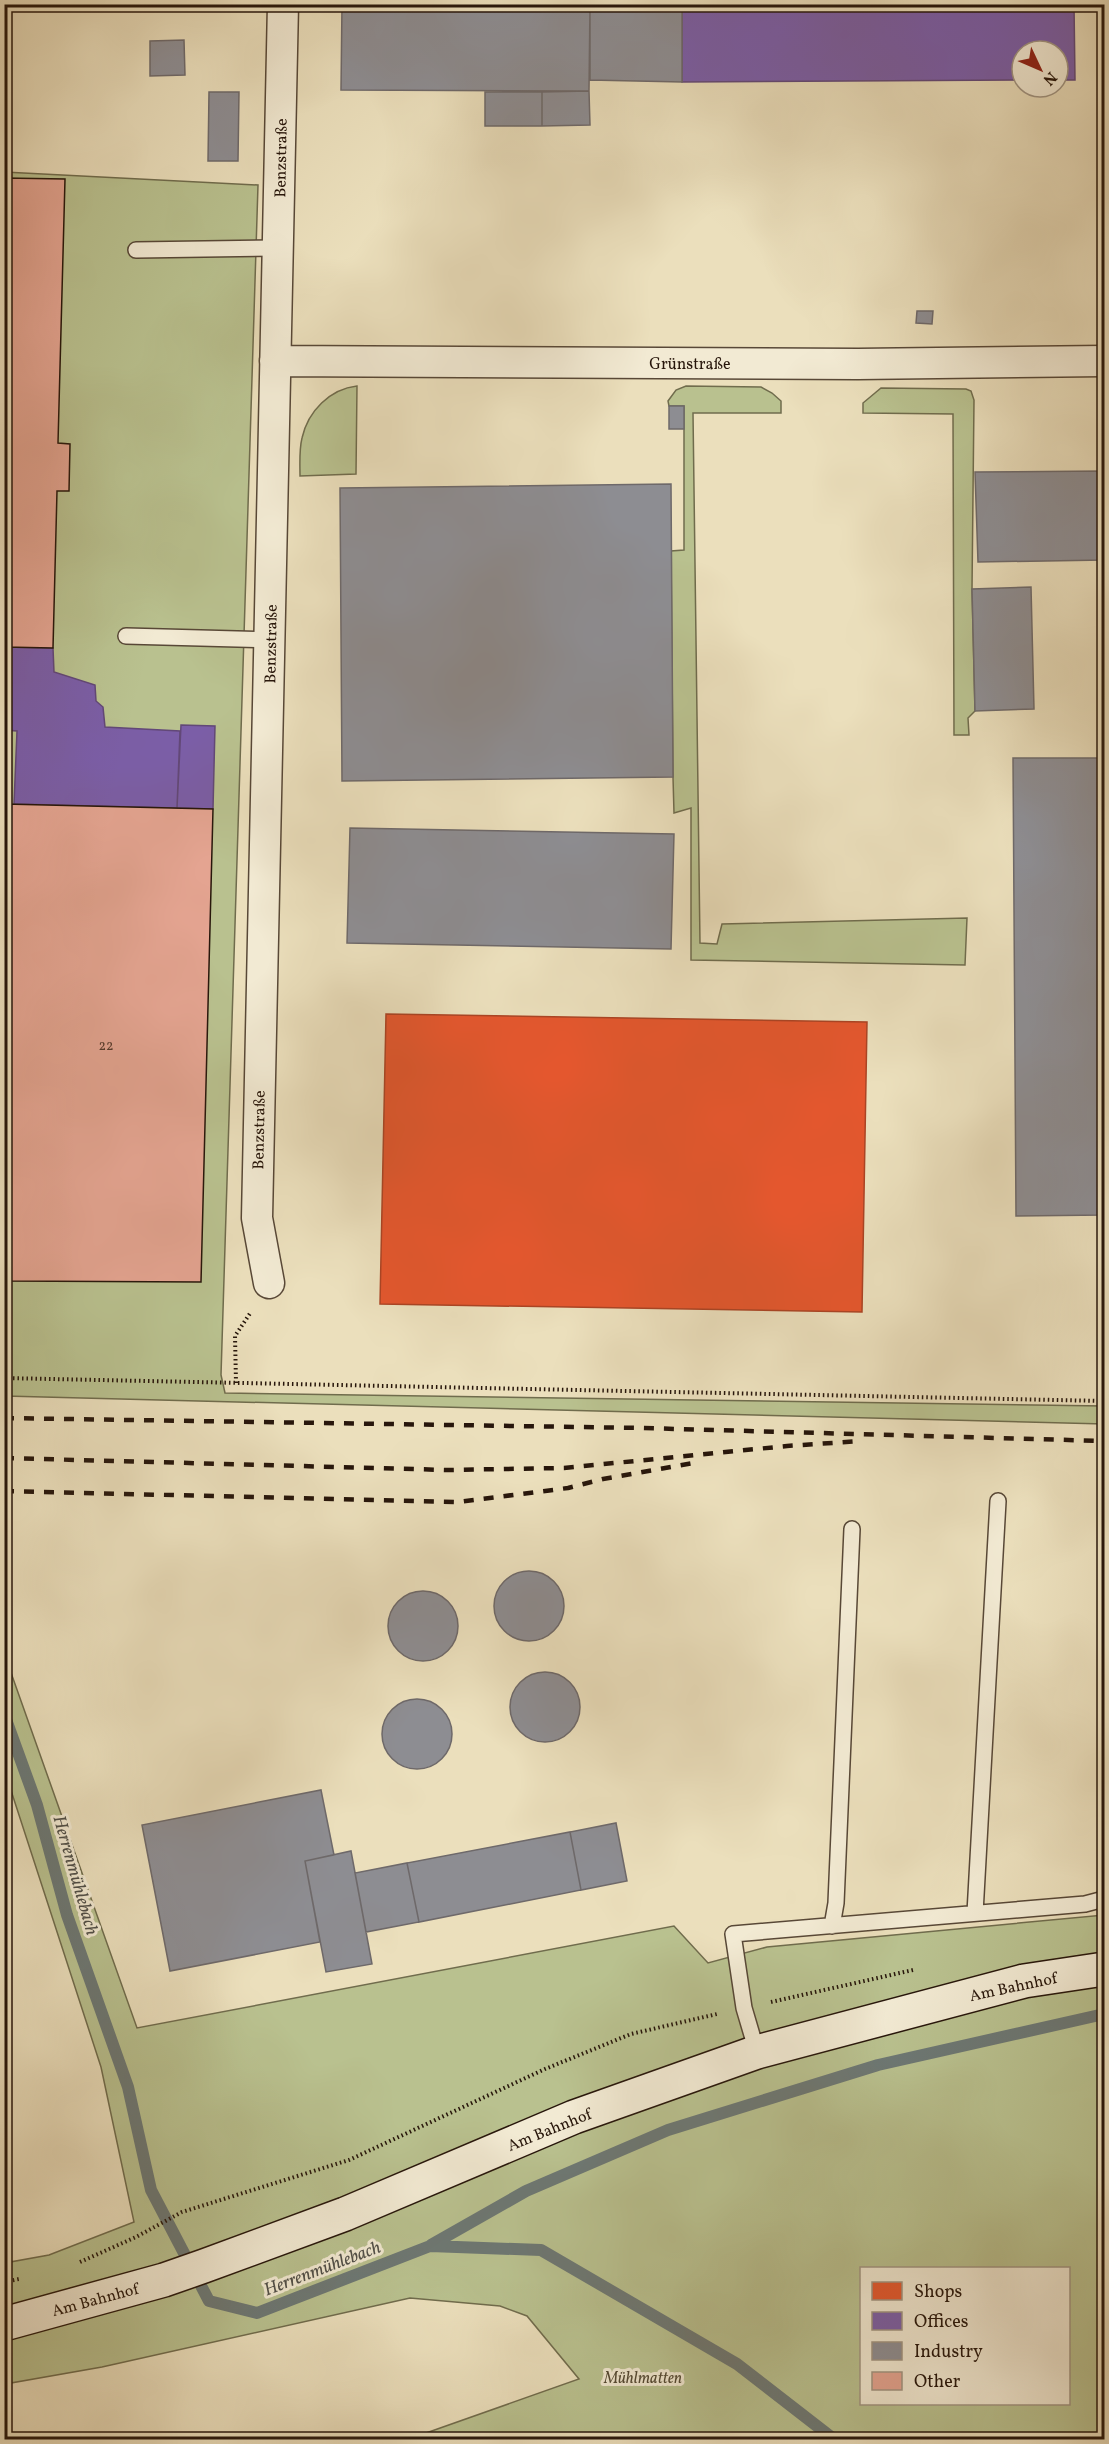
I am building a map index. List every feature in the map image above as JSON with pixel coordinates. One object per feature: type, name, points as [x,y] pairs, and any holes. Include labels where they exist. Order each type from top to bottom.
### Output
[{"type":"main road","name":"Am Bahnhof","points":[[4,2324],[165,2280],[204,2266],[345,2214],[574,2117],[757,2052],[1024,1981],[1104,1970]]},
{"type":"street","name":"Benzstraße","points":[[269,1283],[257,1218],[284,4]]},
{"type":"street","name":"Grünstraße","points":[[275,361],[846,364],[1104,361]]},
{"type":"lane","points":[[136,250],[278,248]]},
{"type":"lane","points":[[126,636],[270,640]]},
{"type":"lane","points":[[975,1913],[998,1501]]},
{"type":"lane","points":[[832,1926],[836,1903],[852,1529]]},
{"type":"lane","points":[[757,2052],[744,2008],[733,1934],[1085,1904],[1104,1899]]},
{"type":"path","points":[[236,1383],[235,1336],[269,1283]]},
{"type":"path","points":[[4,1378],[1104,1401]]},
{"type":"path","points":[[78,2263],[136,2237],[182,2212],[349,2160],[546,2069],[631,2034],[744,2008]]},
{"type":"path","points":[[4,2282],[26,2278]]},
{"type":"green space","points":[[4,172],[258,185],[221,1375],[225,1393],[1104,1406],[1104,1424],[5,1396]]},
{"type":"green space","points":[[357,386],[356,474],[300,476],[301,443],[309,419],[329,397]]},
{"type":"green space","points":[[686,386],[761,387],[781,401],[781,413],[693,413],[700,943],[717,944],[722,924],[967,918],[965,965],[691,960],[691,808],[674,813],[673,777],[671,551],[684,550],[684,406],[669,406],[668,401],[676,390]]},
{"type":"green space","points":[[881,388],[966,389],[971,391],[974,400],[972,589],[975,711],[968,718],[969,735],[954,735],[953,414],[863,413],[863,403]]},
{"type":"green space","name":"Mühlmatten","points":[[4,1653],[137,2028],[674,1926],[708,1963],[767,1947],[1104,1915],[1104,2439],[409,2439],[579,2379],[527,2316],[500,2306],[410,2298],[102,2367],[5,2384],[5,2263],[49,2255],[134,2222],[101,2067],[5,1772]]},
{"type":"building: Shops","points":[[386,1014],[867,1022],[862,1312],[380,1304]]},
{"type":"building: Offices","points":[[682,4],[1074,4],[1075,80],[1070,80],[1070,39],[1010,39],[1010,80],[682,82]]},
{"type":"building: Offices","points":[[4,647],[53,648],[54,672],[95,685],[96,701],[103,707],[105,727],[180,731],[177,808],[14,804],[17,731],[4,730]]},
{"type":"building: Offices","points":[[181,725],[215,726],[213,809],[177,808]]},
{"type":"building: Industry","points":[[342,4],[590,4],[589,91],[341,90]]},
{"type":"building: Industry","points":[[590,4],[682,4],[682,82],[590,80]]},
{"type":"building: Industry","points":[[1104,4],[1104,83],[1103,83]]},
{"type":"building: Industry","points":[[184,40],[185,75],[150,76],[150,41]]},
{"type":"building: Industry","points":[[589,91],[590,125],[542,126],[542,92]]},
{"type":"building: Industry","points":[[209,92],[239,92],[238,161],[208,161]]},
{"type":"building: Industry","points":[[485,92],[542,92],[542,126],[485,126]]},
{"type":"building: Industry","points":[[917,311],[933,311],[932,324],[916,323]]},
{"type":"building: Industry","points":[[669,406],[684,406],[684,429],[669,429]]},
{"type":"building: Industry","points":[[1104,471],[1104,560],[978,562],[975,472]]},
{"type":"building: Industry","points":[[671,484],[673,777],[342,781],[340,488]]},
{"type":"building: Industry","points":[[1031,587],[1034,709],[975,711],[972,589]]},
{"type":"building: Industry","points":[[1013,758],[1104,758],[1104,1215],[1016,1216]]},
{"type":"building: Industry","points":[[350,828],[674,834],[671,949],[347,943]]},
{"type":"building: Industry","points":[[529,1571],[542,1574],[554,1581],[561,1593],[564,1606],[561,1619],[554,1631],[542,1638],[529,1641],[516,1638],[504,1631],[497,1619],[494,1606],[497,1593],[504,1581],[516,1574]]},
{"type":"building: Industry","points":[[423,1591],[436,1594],[448,1601],[455,1613],[458,1626],[455,1639],[448,1651],[436,1658],[423,1661],[410,1658],[398,1651],[391,1639],[388,1626],[391,1613],[398,1601],[410,1594]]},
{"type":"building: Industry","points":[[545,1672],[558,1675],[570,1682],[577,1694],[580,1707],[577,1720],[570,1732],[558,1739],[545,1742],[532,1739],[520,1732],[513,1720],[510,1707],[513,1694],[520,1682],[532,1675]]},
{"type":"building: Industry","points":[[417,1699],[430,1702],[442,1709],[449,1721],[452,1734],[449,1747],[442,1759],[430,1766],[417,1769],[404,1766],[392,1759],[385,1747],[382,1734],[385,1721],[392,1709],[404,1702]]},
{"type":"building: Industry","points":[[321,1790],[334,1855],[305,1861],[320,1942],[170,1971],[142,1825]]},
{"type":"building: Industry","points":[[616,1823],[627,1881],[581,1890],[570,1832]]},
{"type":"building: Industry","points":[[570,1832],[581,1890],[419,1922],[407,1863]]},
{"type":"building: Industry","points":[[351,1851],[372,1964],[326,1972],[305,1861]]},
{"type":"building: Industry","points":[[407,1863],[419,1922],[366,1932],[355,1873]]},
{"type":"building: Other","points":[[4,178],[65,179],[58,443],[70,444],[69,491],[57,491],[53,648],[4,647]]},
{"type":"building: Other","points":[[4,804],[213,809],[201,1282],[4,1281]]},
{"type":"waterway","name":"Herrenmühlebach","points":[[4,1714],[37,1805],[67,1915],[128,2087],[151,2190],[209,2301],[257,2313],[430,2246],[541,2250],[737,2364],[835,2440]]},
{"type":"waterway","points":[[431,2245],[526,2191],[668,2130],[878,2065],[1104,2014]]},
{"type":"railway","points":[[4,1418],[642,1428],[1104,1441]]},
{"type":"railway","points":[[4,1458],[447,1470],[564,1468],[861,1441]]},
{"type":"railway","points":[[4,1491],[458,1502],[568,1488],[603,1479],[699,1462]]}]
